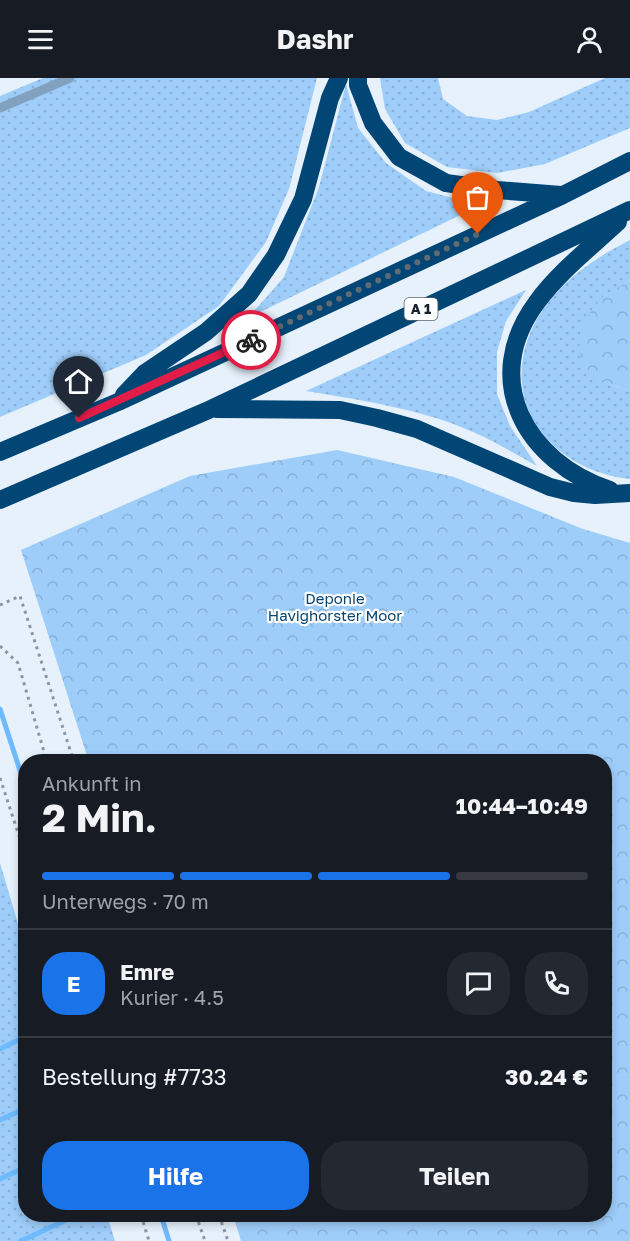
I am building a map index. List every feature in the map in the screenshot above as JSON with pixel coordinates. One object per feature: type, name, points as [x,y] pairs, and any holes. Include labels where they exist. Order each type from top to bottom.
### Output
[{"type":"highway","points":[[118,402],[145,373],[206,332],[249,294],[276,255],[303,199],[330,98],[339,78]]},
{"type":"highway","points":[[358,78],[358,85],[373,123],[399,157],[446,183],[563,195]]},
{"type":"highway","points":[[0,453],[118,402],[563,195],[630,161]]},
{"type":"highway","points":[[625,493],[584,480],[548,455],[523,424],[511,388],[511,369],[516,341],[527,316],[537,301],[630,210]]},
{"type":"highway","name":"A 1","points":[[0,500],[211,408],[630,210]]},
{"type":"highway","points":[[211,408],[340,410],[417,429],[550,487],[595,495],[625,493]]},
{"type":"lane","points":[[0,108],[70,78]]},
{"type":"path","points":[[0,605],[20,596],[71,754]]},
{"type":"path","points":[[0,646],[18,663],[45,754]]},
{"type":"path","points":[[0,778],[18,833]]},
{"type":"path","points":[[143,1222],[149,1241]]},
{"type":"path","points":[[198,1222],[205,1241]]},
{"type":"path","points":[[221,1222],[228,1241]]},
{"type":"green space","points":[[43,78],[317,78],[289,189],[266,242],[219,306],[146,355],[0,417],[0,96]]},
{"type":"green space","points":[[380,78],[438,78],[443,99],[467,116],[497,120],[529,112],[605,78],[630,78],[630,128],[545,164],[497,173],[447,167],[405,143],[385,109]]},
{"type":"green space","points":[[346,84],[358,128],[386,163],[426,191],[481,205],[248,318],[284,277],[319,187]]},
{"type":"green space","points":[[630,240],[630,280],[603,297],[580,352],[594,374],[613,385],[630,391],[630,479],[608,475],[586,467],[566,456],[549,441],[535,423],[526,404],[522,385],[522,364],[526,344],[534,325],[559,290],[583,268]]},
{"type":"green space","points":[[630,280],[630,391],[602,381],[592,374],[583,362],[580,342],[585,323],[595,305],[605,295]]},
{"type":"green space","points":[[526,290],[506,321],[497,352],[497,394],[510,426],[537,466],[484,437],[441,420],[397,408],[306,391]]},
{"type":"green space","name":"Deponie Havighorster Moor","points":[[337,450],[454,477],[583,529],[630,543],[630,1241],[241,1241],[235,1222],[612,1222],[612,754],[86,754],[21,550],[190,476]]},
{"type":"green space","points":[[0,863],[18,923],[18,1222],[109,1222],[115,1241],[0,1241]]},
{"type":"waterway","points":[[0,709],[18,764]]},
{"type":"waterway","points":[[0,1049],[18,1040]]},
{"type":"waterway","points":[[0,1120],[18,1112]]},
{"type":"waterway","points":[[0,1179],[18,1171]]},
{"type":"waterway","points":[[21,1241],[62,1222]]},
{"type":"waterway","points":[[163,1222],[169,1241]]},
{"type":"way so far","points":[[251,340],[478,234]]},
{"type":"route","points":[[79,418],[251,340]]}]
